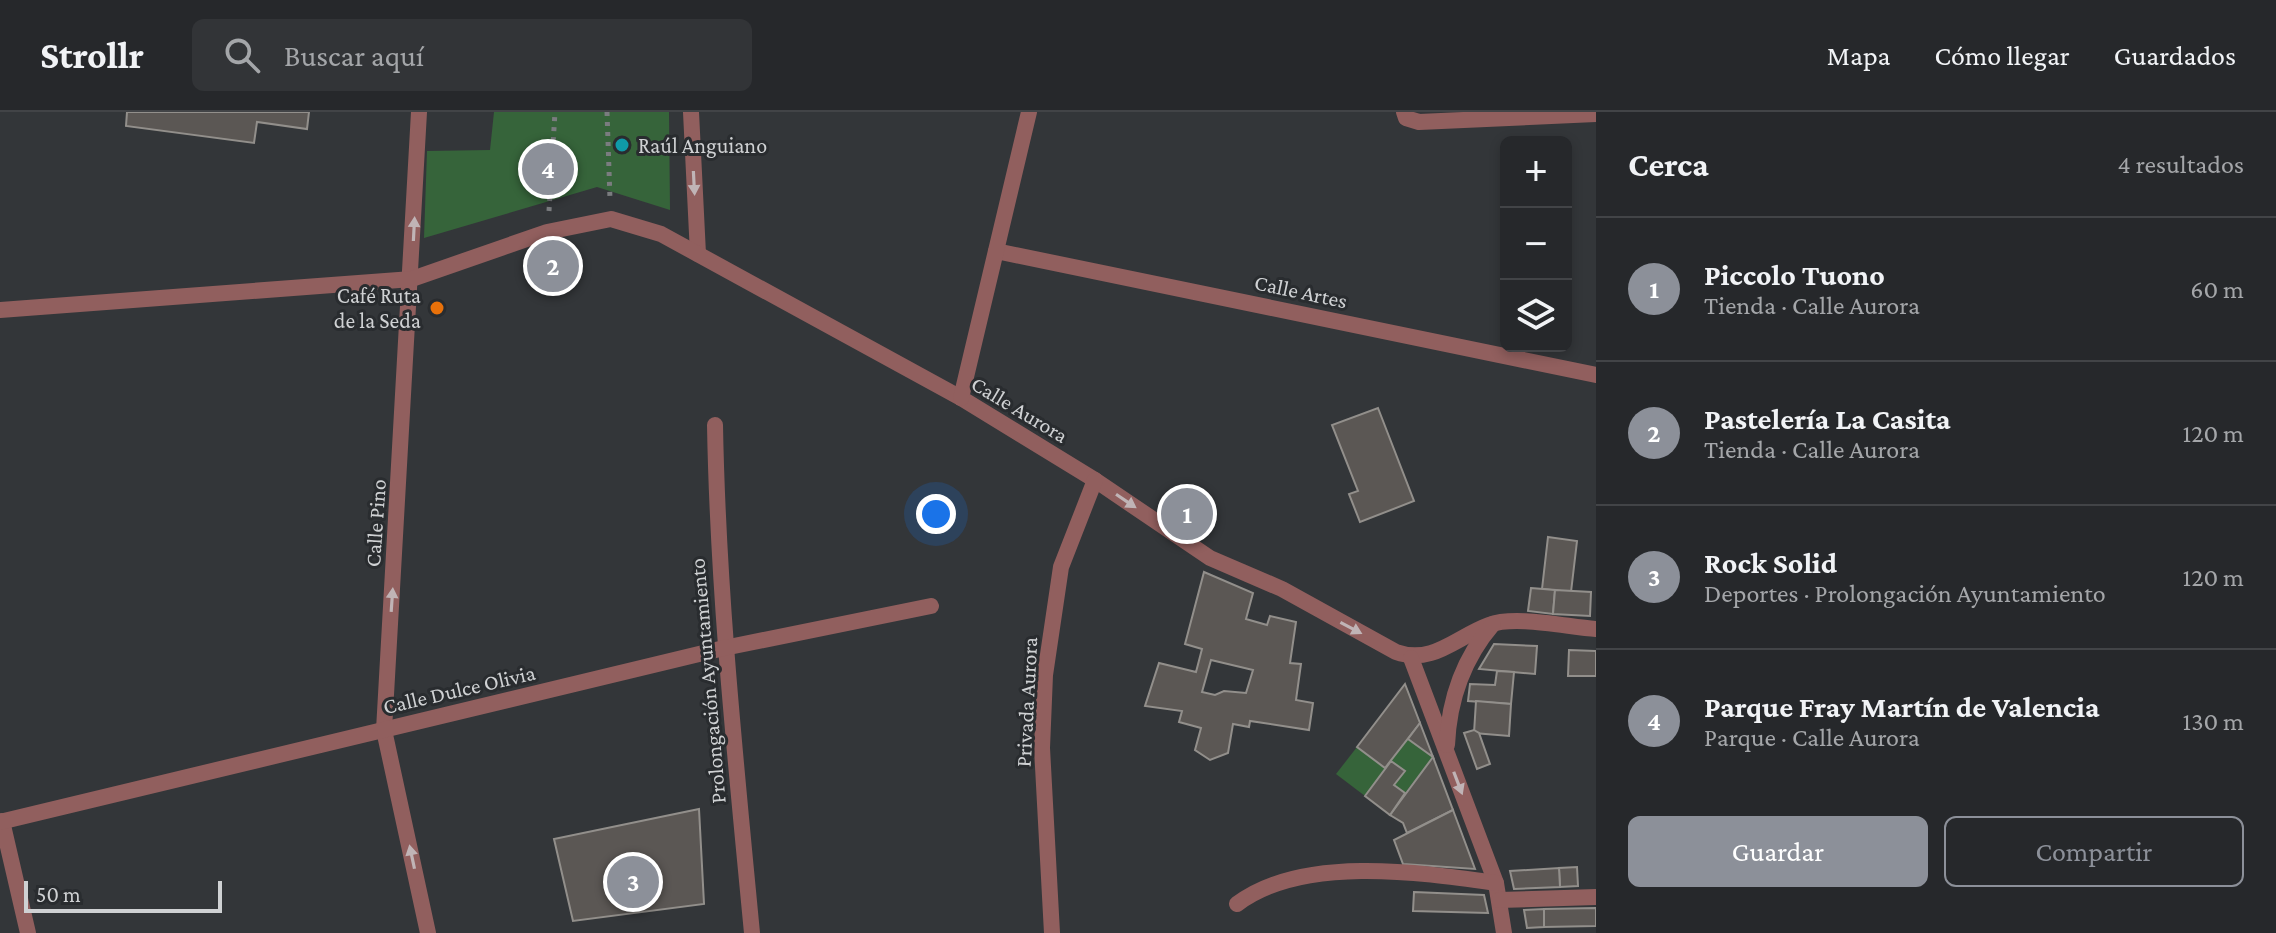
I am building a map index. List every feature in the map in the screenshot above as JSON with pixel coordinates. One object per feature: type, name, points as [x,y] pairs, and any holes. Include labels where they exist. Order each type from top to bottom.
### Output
[{"type":"street","name":"Calle Pino","points":[[419,112],[412,279],[384,730],[428,933]]},
{"type":"street","points":[[691,112],[698,254]]},
{"type":"street","points":[[961,398],[1029,112]]},
{"type":"street","points":[[1404,112],[1406,118],[1419,122],[1596,114]]},
{"type":"street","name":"Calle Aurora","points":[[0,310],[412,279],[547,232],[611,219],[661,234],[961,398],[1095,480],[1210,558],[1282,589],[1411,658]]},
{"type":"street","name":"Calle Artes","points":[[996,251],[1596,375]]},
{"type":"street","name":"Prolongación Ayuntamiento","points":[[715,425],[717,542],[724,648],[752,933]]},
{"type":"street","name":"Privada Aurora","points":[[1052,933],[1042,748],[1045,675],[1061,567],[1095,480]]},
{"type":"street","name":"Calle Dulce Olivia","points":[[1,822],[724,648],[931,606]]},
{"type":"street","points":[[1447,753],[1452,700],[1460,676],[1475,648],[1494,623]]},
{"type":"street","points":[[1504,933],[1498,892],[1411,658],[1440,651],[1470,632],[1494,623],[1596,629]]},
{"type":"street","points":[[1,822],[28,933]]},
{"type":"street","points":[[1237,904],[1268,885],[1313,875],[1422,874],[1498,892],[1596,897]]},
{"type":"path","points":[[547,232],[555,112]]},
{"type":"path","points":[[607,112],[611,219]]},
{"type":"green space","points":[[494,112],[669,112],[670,210],[597,187],[424,238],[427,151],[490,150]]},
{"type":"green space","points":[[1408,739],[1433,757],[1405,793],[1394,785],[1405,771],[1391,761]]},
{"type":"green space","points":[[1357,747],[1385,768],[1365,796],[1336,774]]},
{"type":"building","points":[[127,112],[309,112],[307,129],[257,122],[254,143],[126,126]]},
{"type":"building","points":[[1378,408],[1414,501],[1360,522],[1349,494],[1358,491],[1332,425]]},
{"type":"building","points":[[1548,537],[1577,541],[1571,592],[1542,589]]},
{"type":"building","points":[[1204,572],[1253,593],[1246,619],[1267,625],[1270,616],[1296,622],[1290,663],[1301,664],[1296,700],[1313,703],[1309,730],[1250,721],[1249,727],[1233,724],[1228,753],[1210,760],[1195,750],[1201,728],[1179,722],[1182,711],[1145,706],[1159,663],[1196,672],[1202,649],[1185,644]],"holes":[[[1211,660],[1253,670],[1246,693],[1224,691],[1215,695],[1202,692]]]},
{"type":"building","points":[[1531,588],[1555,590],[1553,614],[1528,611]]},
{"type":"building","points":[[1555,590],[1591,592],[1590,616],[1553,614]]},
{"type":"building","points":[[1494,644],[1537,646],[1535,674],[1479,669]]},
{"type":"building","points":[[1569,650],[1596,651],[1596,676],[1568,676]]},
{"type":"building","points":[[1497,671],[1514,672],[1511,704],[1468,701],[1470,684],[1495,685]]},
{"type":"building","points":[[1405,684],[1420,723],[1385,768],[1357,747]]},
{"type":"building","points":[[1476,701],[1511,704],[1509,736],[1474,733]]},
{"type":"building","points":[[1420,723],[1433,757],[1408,739]]},
{"type":"building","points":[[1474,730],[1479,733],[1490,764],[1477,769],[1464,733]]},
{"type":"building","points":[[1433,757],[1453,810],[1407,833],[1403,823],[1390,815]]},
{"type":"building","points":[[1391,761],[1405,771],[1394,785],[1405,793],[1390,815],[1365,796]]},
{"type":"building","points":[[699,809],[704,904],[573,921],[554,839]]},
{"type":"building","points":[[1453,810],[1475,869],[1403,864],[1394,840]]},
{"type":"building","points":[[1577,867],[1578,886],[1560,887],[1559,868]]},
{"type":"building","points":[[1559,868],[1560,887],[1514,889],[1510,871]]},
{"type":"building","points":[[1414,892],[1484,895],[1488,913],[1413,911]]},
{"type":"building","points":[[1596,908],[1596,926],[1544,927],[1544,909]]},
{"type":"building","points":[[1544,909],[1544,927],[1527,928],[1524,910]]},
{"type":"place","name":"Raúl Anguiano","points":[[622,145]]},
{"type":"place","name":"Parque Fray Martín de Valencia","points":[[548,169]]},
{"type":"place","name":"Pastelería La Casita","points":[[553,266]]},
{"type":"place","name":"Café Ruta de la Seda","points":[[437,308]]},
{"type":"place","name":"Piccolo Tuono","points":[[1187,514]]},
{"type":"place","name":"Rock Solid","points":[[633,882]]}]
